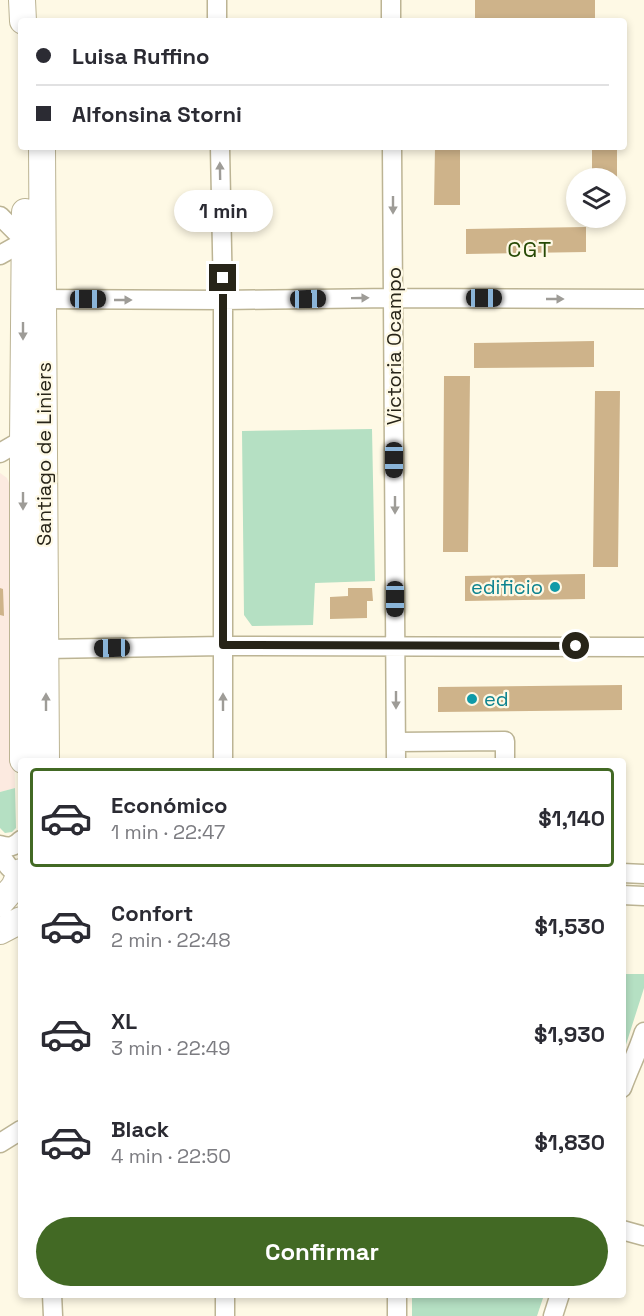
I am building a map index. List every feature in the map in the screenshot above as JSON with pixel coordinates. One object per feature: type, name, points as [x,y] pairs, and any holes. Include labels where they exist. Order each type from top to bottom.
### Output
[{"type":"street","points":[[22,0],[23,18]]},
{"type":"street","points":[[40,0],[40,18]]},
{"type":"street","points":[[217,0],[217,18]]},
{"type":"street","points":[[391,0],[391,18]]},
{"type":"street","name":"Santiago de Liniers","points":[[24,150],[34,241]]},
{"type":"street","name":"Santiago de Liniers","points":[[42,150],[22,446],[35,648],[46,758]]},
{"type":"street","points":[[220,150],[223,300],[223,758]]},
{"type":"street","name":"Victoria Ocampo","points":[[392,150],[396,758]]},
{"type":"street","points":[[0,216],[34,241]]},
{"type":"street","points":[[0,255],[34,241]]},
{"type":"street","points":[[33,299],[644,299]]},
{"type":"street","points":[[35,648],[223,645],[644,647]]},
{"type":"street","name":"Santiago de Liniers","points":[[23,758],[35,648]]},
{"type":"street","points":[[396,742],[505,741],[505,758]]},
{"type":"street","points":[[0,845],[9,847],[18,843]]},
{"type":"street","points":[[0,854],[13,872],[18,874]]},
{"type":"street","points":[[626,873],[644,874]]},
{"type":"street","points":[[0,903],[18,881]]},
{"type":"street","points":[[626,896],[644,896]]},
{"type":"street","points":[[0,931],[18,922]]},
{"type":"street","points":[[626,1078],[641,1051],[644,1032]]},
{"type":"street","points":[[0,1143],[18,1132]]},
{"type":"street","points":[[626,1231],[644,1236]]},
{"type":"street","points":[[52,1298],[53,1316]]},
{"type":"street","points":[[225,1298],[225,1316]]},
{"type":"street","points":[[397,1298],[397,1316]]},
{"type":"street","points":[[553,1316],[559,1298]]},
{"type":"shaded area","points":[[0,473],[7,478],[9,483],[15,788],[0,792]]},
{"type":"green space","points":[[372,429],[375,581],[315,583],[313,625],[252,626],[244,615],[242,431]]},
{"type":"green space","points":[[15,788],[16,828],[12,832],[5,833],[0,828],[0,792]]},
{"type":"green space","points":[[626,974],[644,974],[644,988],[626,1045]]},
{"type":"green space","points":[[412,1298],[543,1298],[537,1316],[412,1316]]},
{"type":"building","points":[[475,0],[595,0],[595,18],[475,18]]},
{"type":"building","points":[[435,150],[460,150],[460,205],[434,205]]},
{"type":"building","points":[[592,150],[617,150],[617,168],[592,168]]},
{"type":"building","points":[[586,228],[586,252],[466,254],[466,229]]},
{"type":"building","points":[[594,341],[594,367],[474,368],[474,343]]},
{"type":"building","points":[[444,376],[470,376],[468,552],[443,552]]},
{"type":"building","points":[[595,391],[620,391],[618,567],[593,567]]},
{"type":"building","points":[[585,574],[585,599],[465,601],[465,576]]},
{"type":"building","points":[[0,588],[3,589],[4,616],[0,615]]},
{"type":"building","points":[[348,588],[372,588],[373,601],[367,601],[367,618],[330,619],[330,597],[348,596]]},
{"type":"building","points":[[622,685],[622,710],[438,712],[438,687]]},
{"type":"place","name":"edificio","points":[[555,587]]},
{"type":"place","name":"ed","points":[[472,699]]},
{"type":"district","name":"CGT","points":[[530,249]]},
{"type":"route","points":[[223,278],[223,645],[576,646]]}]
